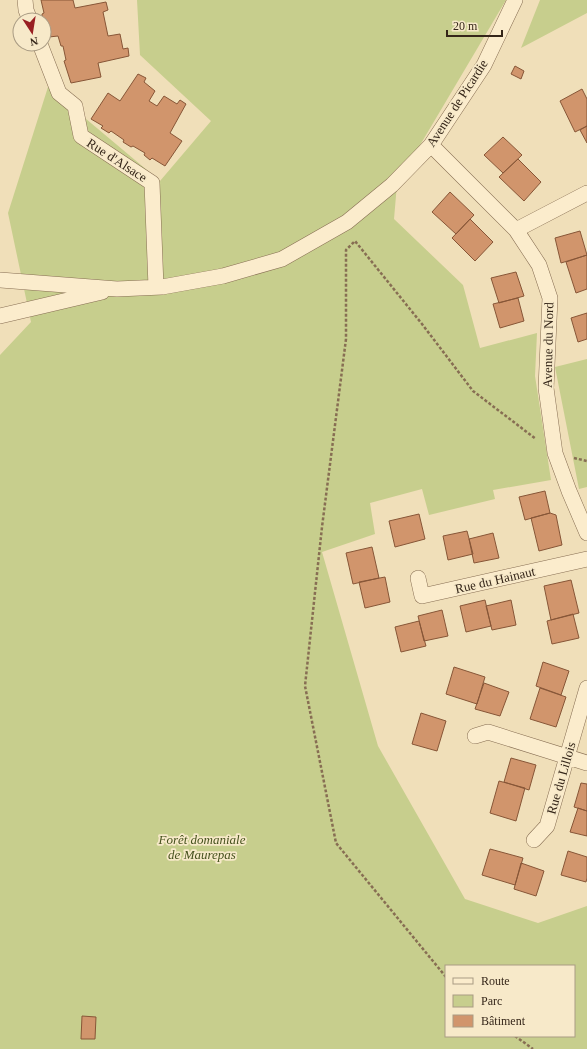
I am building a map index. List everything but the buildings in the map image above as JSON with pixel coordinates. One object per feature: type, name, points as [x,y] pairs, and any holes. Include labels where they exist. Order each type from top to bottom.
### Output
[{"type":"street","points":[[25,0],[27,12]]},
{"type":"street","name":"Avenue de Picardie","points":[[0,280],[117,289],[162,287],[223,276],[282,259],[347,222],[392,185],[431,145],[484,65],[515,0]]},
{"type":"street","name":"Rue d'Alsace","points":[[43,52],[59,93],[75,106],[82,136],[152,183],[156,287]]},
{"type":"street","name":"Avenue du Nord","points":[[431,145],[516,230],[539,265],[550,298],[546,388],[555,453],[587,533]]},
{"type":"street","points":[[516,230],[587,193]]},
{"type":"street","name":"Avenue de Picardie","points":[[0,316],[117,289]]},
{"type":"street","name":"Rue du Hainaut","points":[[418,578],[422,596],[587,559]]},
{"type":"street","name":"Rue du Lillois","points":[[534,840],[547,826],[587,688]]},
{"type":"street","points":[[475,736],[488,732],[587,762]]},
{"type":"path","points":[[445,976],[336,843],[305,686],[322,527],[346,339],[346,250],[355,241],[422,324],[473,391],[555,453],[587,461]]},
{"type":"path","points":[[516,1037],[533,1049]]},
{"type":"green space","name":"Forêt domaniale de Maurepas","points":[[137,0],[506,0],[397,184],[394,219],[463,285],[480,348],[537,333],[535,376],[551,480],[493,490],[495,499],[429,515],[422,489],[370,503],[375,534],[322,552],[378,746],[465,899],[538,923],[587,906],[587,1049],[0,1049],[0,355],[31,322],[8,213],[48,87],[160,181],[211,121],[140,55]]},
{"type":"green space","points":[[540,0],[587,0],[587,13],[521,48]]},
{"type":"green space","points":[[587,359],[587,487],[579,489],[555,367]]}]
